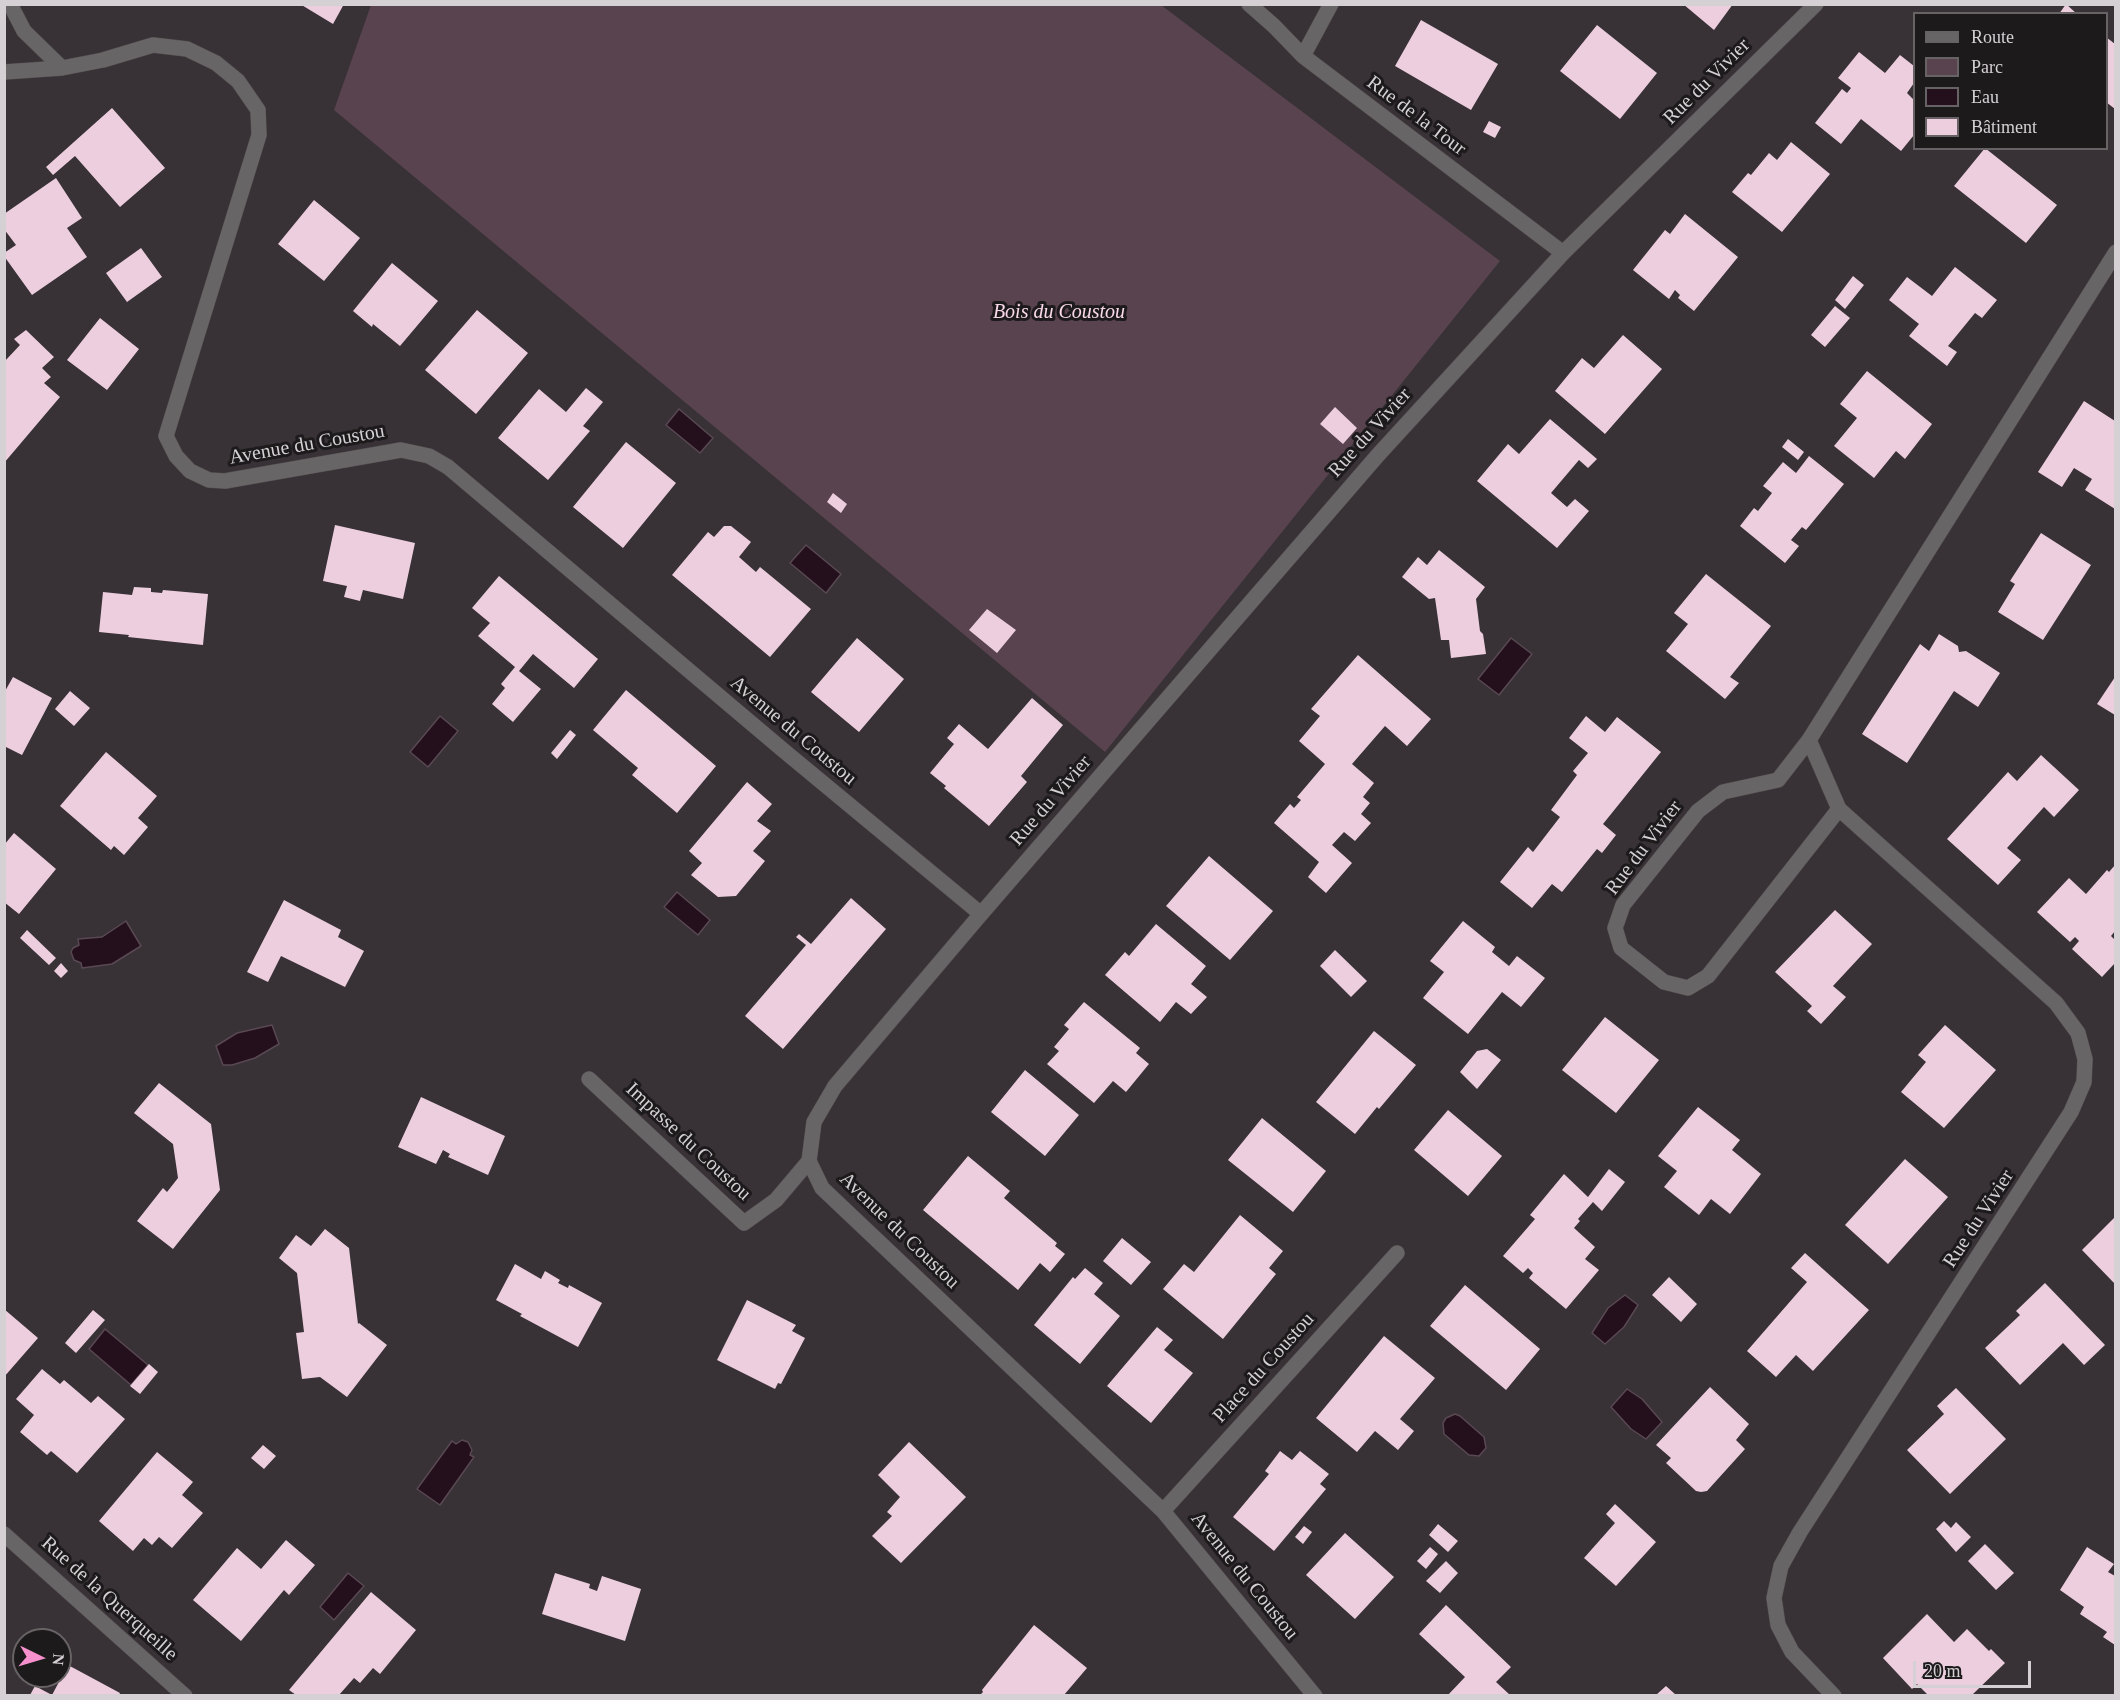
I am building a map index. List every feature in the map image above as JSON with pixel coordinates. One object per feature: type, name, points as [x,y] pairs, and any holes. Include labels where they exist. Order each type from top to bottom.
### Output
[{"type":"street","points":[[10,4],[24,31],[62,68]]},
{"type":"street","name":"Rue de la Tour","points":[[1249,4],[1303,56],[1563,253]]},
{"type":"street","points":[[1303,56],[1330,4]]},
{"type":"street","name":"Rue du Vivier","points":[[981,914],[1343,494],[1563,253],[1816,4]]},
{"type":"street","name":"Avenue du Coustou","points":[[62,68],[103,60],[153,45],[187,49],[216,63],[238,81],[258,110],[259,135],[166,436],[176,456],[190,471],[209,480],[225,481],[401,450],[429,456],[448,467],[981,914]]},
{"type":"street","points":[[4,72],[62,68]]},
{"type":"street","name":"Rue du Vivier","points":[[1839,810],[1708,976],[1688,988],[1664,982],[1622,948],[1615,928],[1623,905],[1698,811],[1723,792],[1778,780],[1809,740],[2115,252]]},
{"type":"street","name":"Rue du Vivier","points":[[1809,740],[1839,810],[2056,1003],[2078,1033],[2085,1059],[2084,1082],[2066,1122],[1800,1532],[1781,1566],[1774,1598],[1778,1625],[1792,1652],[1834,1695]]},
{"type":"street","points":[[809,1161],[814,1122],[835,1086],[981,914]]},
{"type":"street","name":"Impasse du Coustou","points":[[589,1079],[744,1223],[776,1200],[809,1161]]},
{"type":"street","name":"Avenue du Coustou","points":[[809,1161],[822,1188],[1163,1511],[1315,1695]]},
{"type":"street","name":"Place du Coustou","points":[[1163,1511],[1397,1253]]},
{"type":"street","name":"Rue de la Querqueille","points":[[4,1534],[185,1695]]},
{"type":"green space","name":"Bois du Coustou","points":[[371,5],[1161,5],[1500,261],[1105,752],[334,110]]},
{"type":"water","points":[[679,409],[713,438],[700,453],[666,425]]},
{"type":"water","points":[[806,545],[841,574],[826,593],[790,563]]},
{"type":"water","points":[[1511,638],[1532,654],[1499,695],[1478,679]]},
{"type":"water","points":[[440,716],[458,731],[428,767],[410,752]]},
{"type":"water","points":[[677,892],[710,920],[698,935],[664,907]]},
{"type":"water","points":[[126,921],[141,946],[112,964],[82,968],[81,963],[74,960],[71,952],[79,945],[78,939],[102,937]]},
{"type":"water","points":[[272,1025],[279,1044],[255,1058],[232,1065],[223,1065],[216,1046],[237,1033]]},
{"type":"water","points":[[1625,1295],[1638,1305],[1624,1327],[1605,1344],[1592,1333],[1608,1308]]},
{"type":"water","points":[[105,1329],[148,1365],[131,1385],[89,1349]]},
{"type":"water","points":[[1627,1389],[1642,1399],[1662,1422],[1646,1439],[1631,1429],[1611,1407]]},
{"type":"water","points":[[1455,1414],[1484,1437],[1486,1448],[1479,1456],[1469,1455],[1444,1434],[1443,1423],[1446,1418]]},
{"type":"water","points":[[462,1440],[468,1442],[472,1450],[470,1455],[474,1457],[440,1505],[417,1489],[452,1441],[456,1444]]},
{"type":"water","points":[[348,1573],[364,1586],[334,1620],[320,1607]]},
{"type":"building","points":[[300,4],[344,4],[333,24]]},
{"type":"building","points":[[1683,4],[1733,4],[1714,30]]},
{"type":"building","points":[[2066,4],[2075,12],[2060,12]]},
{"type":"building","points":[[1421,20],[1498,64],[1471,110],[1395,66]]},
{"type":"building","points":[[1597,25],[1657,73],[1620,119],[1560,71]]},
{"type":"building","points":[[2108,39],[2115,44],[2115,109],[2108,104]]},
{"type":"building","points":[[1859,52],[1885,73],[1900,55],[1913,65],[1913,84],[1907,93],[1913,99],[1913,136],[1901,151],[1861,119],[1841,144],[1815,123],[1842,89],[1847,93],[1851,88],[1838,78]]},
{"type":"building","points":[[112,108],[165,168],[120,207],[75,156],[53,175],[46,167]]},
{"type":"building","points":[[1489,121],[1501,127],[1495,138],[1483,132]]},
{"type":"building","points":[[1791,142],[1830,174],[1782,232],[1732,192],[1748,173],[1751,175],[1769,153],[1777,160]]},
{"type":"building","points":[[1983,150],[1988,150],[2057,205],[2026,243],[1954,186]]},
{"type":"building","points":[[56,178],[82,218],[67,228],[87,257],[32,295],[4,256],[4,253],[16,245],[4,229],[4,214]]},
{"type":"building","points":[[314,200],[360,238],[324,281],[278,244]]},
{"type":"building","points":[[1685,214],[1738,257],[1694,311],[1678,298],[1680,295],[1675,290],[1669,299],[1633,270],[1665,230],[1670,234]]},
{"type":"building","points":[[141,248],[162,277],[127,302],[106,273]]},
{"type":"building","points":[[392,263],[438,301],[400,346],[353,311]]},
{"type":"building","points":[[1955,267],[1997,300],[1982,318],[1975,313],[1948,346],[1957,352],[1947,366],[1909,336],[1919,324],[1889,300],[1907,277],[1932,296]]},
{"type":"building","points":[[1853,276],[1864,285],[1845,309],[1835,300]]},
{"type":"building","points":[[1835,306],[1850,318],[1825,347],[1811,335]]},
{"type":"building","points":[[477,310],[528,353],[476,414],[425,370]]},
{"type":"building","points":[[100,318],[139,349],[107,390],[67,360]]},
{"type":"building","points":[[26,330],[54,357],[42,368],[51,377],[44,383],[60,397],[4,463],[4,362],[20,345],[14,339]]},
{"type":"building","points":[[1623,335],[1662,369],[1605,434],[1555,391],[1582,358],[1594,368]]},
{"type":"building","points":[[1867,371],[1932,424],[1905,459],[1896,451],[1874,478],[1834,446],[1857,418],[1840,404]]},
{"type":"building","points":[[586,388],[603,402],[583,426],[590,431],[548,480],[498,438],[539,389],[566,412]]},
{"type":"building","points":[[2084,401],[2115,421],[2115,509],[2085,490],[2092,479],[2074,468],[2062,487],[2038,472]]},
{"type":"building","points":[[1335,407],[1357,428],[1343,444],[1320,424]]},
{"type":"building","points":[[1550,419],[1597,459],[1588,468],[1579,460],[1551,493],[1567,507],[1575,499],[1589,511],[1557,548],[1477,481],[1508,444],[1519,454]]},
{"type":"building","points":[[1788,439],[1804,452],[1798,460],[1782,447]]},
{"type":"building","points":[[626,442],[676,483],[623,548],[573,507]]},
{"type":"building","points":[[1809,456],[1844,484],[1806,530],[1802,527],[1791,540],[1799,546],[1785,563],[1740,526],[1754,508],[1758,511],[1772,493],[1763,486],[1783,462],[1796,473]]},
{"type":"building","points":[[833,493],[847,504],[841,513],[827,502]]},
{"type":"building","points":[[335,525],[415,543],[403,599],[363,590],[360,601],[344,597],[347,586],[323,581]]},
{"type":"building","points":[[724,526],[731,526],[751,542],[739,557],[756,572],[760,567],[811,609],[770,657],[672,575],[708,532],[714,537]]},
{"type":"building","points":[[2041,533],[2091,565],[2043,640],[1998,612],[2015,584],[2010,581]]},
{"type":"building","points":[[1439,550],[1485,587],[1476,599],[1486,654],[1451,658],[1449,640],[1441,640],[1435,598],[1429,599],[1402,577],[1418,557],[1427,565]]},
{"type":"building","points":[[1706,574],[1771,626],[1730,677],[1739,683],[1725,699],[1666,651],[1688,624],[1674,613]]},
{"type":"building","points":[[499,576],[598,659],[574,688],[533,654],[519,671],[541,689],[513,722],[492,704],[505,688],[501,684],[515,667],[478,636],[490,623],[472,608]]},
{"type":"building","points":[[134,587],[151,588],[151,592],[162,593],[163,590],[208,594],[203,645],[99,632],[103,592],[132,595]]},
{"type":"building","points":[[987,609],[1016,630],[997,653],[969,630]]},
{"type":"building","points":[[1939,634],[1958,646],[1959,652],[1966,651],[2000,673],[1978,707],[1954,691],[1907,763],[1862,734],[1920,644],[1929,651]]},
{"type":"building","points":[[857,638],[904,679],[859,732],[811,692]]},
{"type":"building","points":[[1358,655],[1431,719],[1407,746],[1385,726],[1352,764],[1374,783],[1363,797],[1370,803],[1361,814],[1371,823],[1355,841],[1344,832],[1332,845],[1352,863],[1326,893],[1308,877],[1319,862],[1274,823],[1290,804],[1294,808],[1301,800],[1297,797],[1325,764],[1299,741],[1320,716],[1311,709]]},
{"type":"building","points":[[13,677],[52,698],[22,755],[4,746],[4,693]]},
{"type":"building","points":[[2115,677],[2115,715],[2097,704]]},
{"type":"building","points":[[626,690],[716,766],[677,813],[632,775],[638,768],[593,730]]},
{"type":"building","points":[[70,691],[90,708],[74,726],[55,709]]},
{"type":"building","points":[[1032,698],[1063,725],[1021,776],[1027,782],[989,826],[944,788],[946,786],[930,773],[954,744],[947,738],[959,724],[988,749]]},
{"type":"building","points":[[1586,716],[1605,732],[1617,717],[1661,752],[1603,824],[1616,835],[1602,853],[1597,849],[1562,892],[1552,884],[1532,908],[1500,882],[1528,847],[1533,852],[1560,817],[1551,810],[1577,775],[1573,771],[1588,753],[1569,738]]},
{"type":"building","points":[[570,730],[576,735],[557,759],[551,753]]},
{"type":"building","points":[[106,752],[157,796],[138,818],[148,827],[124,855],[114,846],[111,850],[60,806]]},
{"type":"building","points":[[2041,755],[2079,790],[2054,817],[2044,807],[2007,848],[2021,860],[1998,885],[1947,839],[2008,772],[2017,781]]},
{"type":"building","points":[[747,782],[772,804],[757,821],[771,831],[753,851],[765,861],[736,896],[718,897],[691,875],[702,863],[689,851]]},
{"type":"building","points":[[14,833],[56,869],[19,914],[4,902],[4,845]]},
{"type":"building","points":[[1209,856],[1273,911],[1230,960],[1166,906]]},
{"type":"building","points":[[2115,865],[2115,931],[2111,936],[2115,940],[2115,963],[2102,977],[2072,949],[2079,941],[2075,937],[2070,942],[2037,912],[2069,878],[2086,894],[2107,870],[2109,872]]},
{"type":"building","points":[[851,898],[886,929],[783,1049],[745,1016],[806,945],[796,937],[799,934],[811,944]]},
{"type":"building","points":[[284,900],[341,930],[338,937],[364,951],[345,987],[281,956],[268,982],[247,972]]},
{"type":"building","points":[[1835,910],[1872,944],[1833,986],[1846,997],[1821,1024],[1807,1011],[1812,1006],[1775,972]]},
{"type":"building","points":[[1463,921],[1495,947],[1492,952],[1509,966],[1517,956],[1545,978],[1521,1007],[1502,992],[1468,1034],[1423,998],[1444,972],[1430,961]]},
{"type":"building","points":[[1156,924],[1206,966],[1191,984],[1207,997],[1191,1014],[1176,1002],[1160,1022],[1105,975],[1125,952],[1129,956]]},
{"type":"building","points":[[27,930],[56,958],[49,965],[20,938]]},
{"type":"building","points":[[1335,950],[1367,981],[1351,997],[1320,966]]},
{"type":"building","points":[[61,963],[68,971],[61,978],[54,971]]},
{"type":"building","points":[[1084,1002],[1140,1048],[1136,1053],[1149,1064],[1126,1092],[1113,1081],[1094,1103],[1047,1064],[1059,1051],[1054,1047],[1069,1029],[1064,1025]]},
{"type":"building","points":[[1605,1017],[1659,1060],[1616,1113],[1562,1070]]},
{"type":"building","points":[[1945,1025],[1996,1070],[1944,1128],[1901,1092],[1926,1062],[1918,1055]]},
{"type":"building","points":[[1374,1031],[1416,1065],[1355,1134],[1316,1102]]},
{"type":"building","points":[[1487,1049],[1501,1060],[1477,1089],[1460,1072],[1477,1051]]},
{"type":"building","points":[[1025,1070],[1079,1115],[1045,1156],[991,1112]]},
{"type":"building","points":[[159,1083],[211,1124],[220,1190],[173,1249],[137,1221],[163,1188],[167,1192],[178,1178],[173,1144],[134,1113]]},
{"type":"building","points":[[421,1097],[505,1136],[488,1175],[448,1157],[450,1154],[443,1150],[436,1164],[398,1147]]},
{"type":"building","points":[[1698,1107],[1740,1140],[1732,1150],[1761,1174],[1730,1214],[1711,1199],[1699,1215],[1664,1187],[1677,1171],[1658,1156]]},
{"type":"building","points":[[1448,1110],[1502,1156],[1468,1196],[1414,1150]]},
{"type":"building","points":[[1262,1118],[1326,1171],[1293,1212],[1228,1160]]},
{"type":"building","points":[[968,1156],[1010,1191],[1004,1198],[1057,1243],[1055,1246],[1065,1254],[1050,1272],[1040,1263],[1018,1290],[923,1210]]},
{"type":"building","points":[[1905,1159],[1948,1197],[1888,1264],[1845,1225]]},
{"type":"building","points":[[1609,1169],[1625,1182],[1602,1211],[1593,1202],[1578,1219],[1580,1221],[1574,1228],[1595,1247],[1585,1259],[1599,1270],[1566,1309],[1529,1278],[1533,1273],[1528,1268],[1523,1273],[1503,1256],[1535,1219],[1530,1215],[1564,1174],[1588,1197]]},
{"type":"building","points":[[1240,1215],[1283,1251],[1269,1268],[1276,1274],[1223,1339],[1163,1289],[1184,1264],[1194,1272]]},
{"type":"building","points":[[2115,1217],[2115,1284],[2082,1250]]},
{"type":"building","points":[[325,1229],[349,1248],[358,1324],[387,1345],[347,1397],[320,1377],[302,1379],[296,1333],[304,1332],[297,1273],[279,1258],[296,1235],[311,1246]]},
{"type":"building","points":[[1122,1238],[1151,1262],[1131,1285],[1103,1261]]},
{"type":"building","points":[[1805,1253],[1869,1310],[1813,1371],[1796,1355],[1776,1377],[1747,1351],[1807,1282],[1791,1268]]},
{"type":"building","points":[[515,1264],[541,1279],[545,1271],[560,1280],[558,1283],[568,1288],[569,1285],[602,1303],[578,1347],[520,1316],[522,1314],[496,1300]]},
{"type":"building","points":[[1085,1268],[1103,1283],[1094,1294],[1120,1316],[1080,1364],[1034,1325],[1073,1277],[1075,1279]]},
{"type":"building","points":[[1669,1277],[1697,1304],[1681,1322],[1652,1295]]},
{"type":"building","points":[[2045,1283],[2105,1345],[2084,1365],[2063,1343],[2020,1385],[1985,1348],[2020,1315],[2016,1311]]},
{"type":"building","points":[[1465,1285],[1540,1349],[1506,1390],[1430,1326]]},
{"type":"building","points":[[747,1300],[796,1325],[792,1331],[805,1338],[781,1384],[778,1383],[775,1389],[717,1360]]},
{"type":"building","points":[[4,1309],[38,1338],[4,1377]]},
{"type":"building","points":[[93,1310],[105,1320],[76,1353],[65,1343]]},
{"type":"building","points":[[1157,1327],[1173,1340],[1164,1350],[1193,1373],[1151,1423],[1107,1386]]},
{"type":"building","points":[[1384,1336],[1435,1378],[1400,1419],[1414,1431],[1398,1450],[1375,1431],[1357,1452],[1316,1418]]},
{"type":"building","points":[[149,1364],[158,1372],[140,1394],[130,1386]]},
{"type":"building","points":[[42,1369],[60,1384],[64,1380],[91,1403],[98,1396],[125,1419],[77,1473],[51,1451],[47,1455],[20,1432],[34,1415],[16,1399]]},
{"type":"building","points":[[1710,1387],[1749,1424],[1736,1440],[1745,1449],[1707,1491],[1701,1492],[1696,1491],[1666,1463],[1671,1458],[1656,1445]]},
{"type":"building","points":[[1956,1388],[2006,1439],[1950,1494],[1907,1450],[1944,1414],[1937,1406]]},
{"type":"building","points":[[909,1442],[966,1497],[901,1563],[872,1536],[892,1516],[887,1512],[900,1497],[878,1475]]},
{"type":"building","points":[[263,1445],[276,1456],[264,1469],[251,1458]]},
{"type":"building","points":[[1280,1451],[1292,1460],[1300,1451],[1329,1474],[1320,1484],[1326,1489],[1274,1551],[1233,1517],[1269,1474],[1265,1471]]},
{"type":"building","points":[[157,1452],[193,1482],[182,1495],[203,1513],[172,1548],[159,1537],[152,1545],[144,1538],[133,1551],[99,1521]]},
{"type":"building","points":[[1615,1504],[1656,1542],[1616,1586],[1584,1558],[1615,1523],[1606,1514]]},
{"type":"building","points":[[1944,1521],[1951,1528],[1956,1522],[1971,1537],[1956,1552],[1936,1529]]},
{"type":"building","points":[[1438,1524],[1458,1541],[1448,1552],[1429,1535]]},
{"type":"building","points":[[1304,1526],[1312,1532],[1303,1544],[1295,1537]]},
{"type":"building","points":[[1345,1533],[1394,1577],[1355,1619],[1306,1575]]},
{"type":"building","points":[[286,1540],[315,1565],[289,1595],[284,1590],[241,1641],[193,1600],[237,1548],[261,1569]]},
{"type":"building","points":[[1985,1544],[2014,1573],[1996,1590],[1968,1561]]},
{"type":"building","points":[[1430,1547],[1438,1554],[1426,1569],[1417,1561]]},
{"type":"building","points":[[2087,1547],[2114,1564],[2108,1572],[2115,1576],[2115,1645],[2103,1637],[2107,1632],[2080,1614],[2084,1607],[2060,1590]]},
{"type":"building","points":[[1446,1561],[1458,1573],[1440,1593],[1426,1581]]},
{"type":"building","points":[[555,1573],[590,1584],[589,1588],[597,1591],[602,1576],[641,1589],[625,1641],[542,1614]]},
{"type":"building","points":[[371,1592],[416,1630],[380,1674],[373,1668],[360,1683],[354,1678],[339,1695],[296,1695],[289,1690]]},
{"type":"building","points":[[1446,1605],[1511,1667],[1496,1682],[1510,1695],[1448,1695],[1465,1677],[1419,1634]]},
{"type":"building","points":[[1927,1614],[1954,1642],[1967,1629],[2005,1663],[1972,1695],[1928,1695],[1917,1684],[1912,1689],[1883,1658]]},
{"type":"building","points":[[1034,1625],[1087,1668],[1064,1695],[980,1695],[982,1690]]},
{"type":"building","points":[[72,1667],[120,1693],[119,1695],[52,1695],[56,1688],[72,1688]]},
{"type":"building","points":[[1666,1686],[1676,1695],[1656,1695]]},
{"type":"building","points":[[34,1688],[52,1695],[30,1695]]}]
